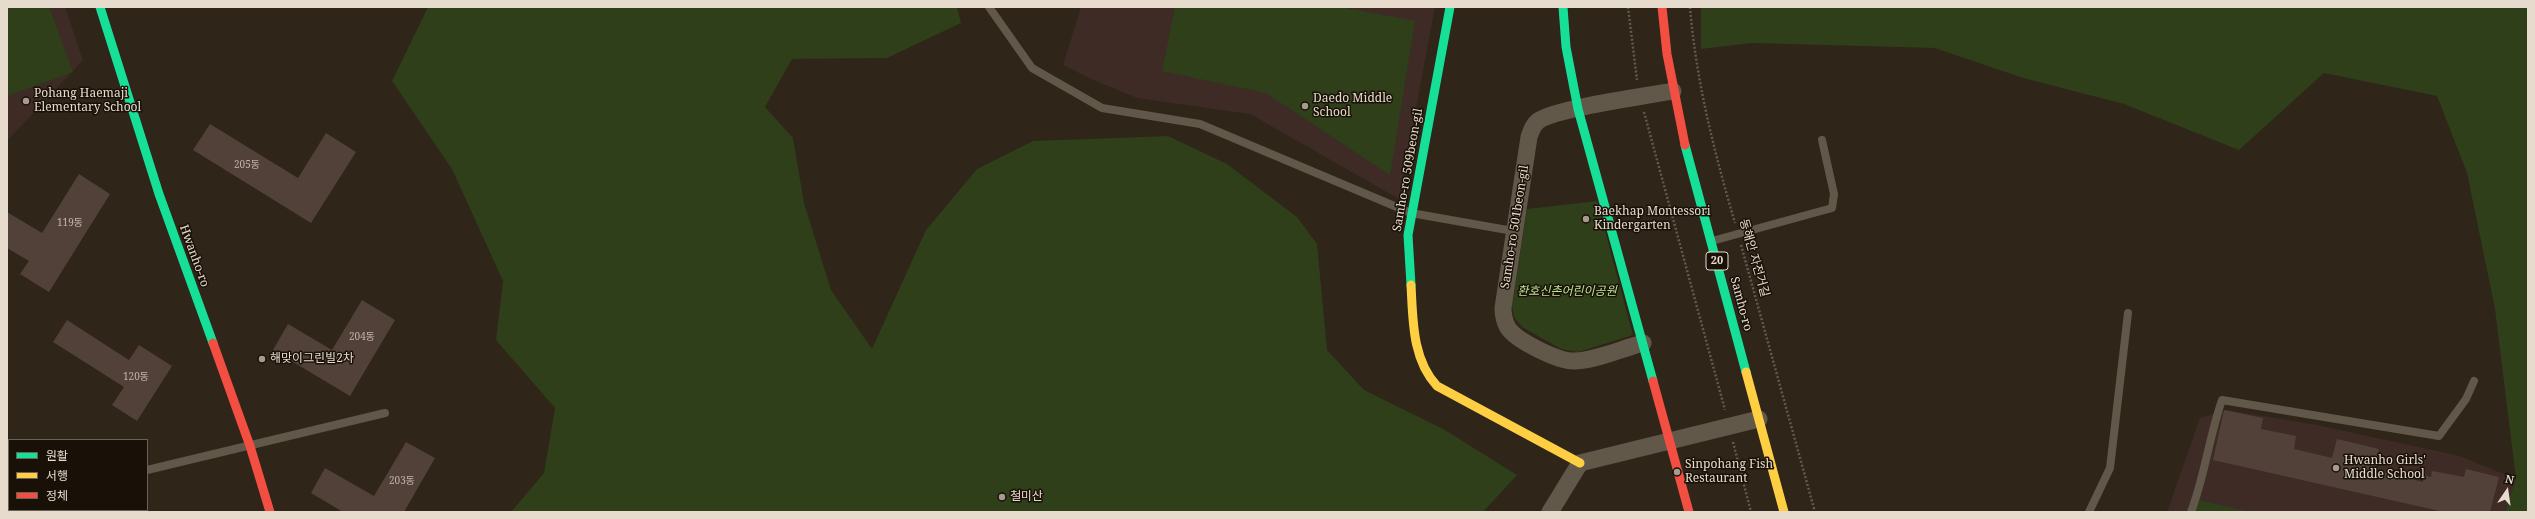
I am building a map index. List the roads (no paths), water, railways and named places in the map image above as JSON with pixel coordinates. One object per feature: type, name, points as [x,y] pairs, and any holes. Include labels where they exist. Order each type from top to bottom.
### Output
[{"type":"street","name":"Hwanho-ro","points":[[100,7],[159,194],[250,446],[270,512]]},
{"type":"street","name":"Samho-ro 509beon-gil","points":[[1450,7],[1411,213],[1408,258],[1413,323],[1417,348],[1428,376],[1437,386],[1450,395],[1580,464]]},
{"type":"street","points":[[1563,7],[1568,55],[1578,109],[1689,512]]},
{"type":"street","name":"Samho-ro","points":[[1662,7],[1673,91],[1686,148],[1784,512]]},
{"type":"street","name":"Samho-ro 501beon-gil","points":[[1643,343],[1587,359],[1564,361],[1518,338],[1509,329],[1504,319],[1503,308],[1513,231],[1532,127],[1545,117],[1578,109],[1673,91]]},
{"type":"street","points":[[1550,512],[1580,464],[1671,443],[1759,419]]},
{"type":"lane","points":[[989,7],[1032,68],[1102,108],[1200,124],[1411,213],[1513,231]]},
{"type":"lane","points":[[1712,241],[1832,208],[1834,194],[1822,140]]},
{"type":"lane","points":[[2089,512],[2110,468],[2128,313]]},
{"type":"lane","points":[[2191,512],[2200,488],[2214,423],[2222,400],[2439,436],[2466,399],[2474,381]]},
{"type":"lane","points":[[148,470],[385,413]]},
{"type":"place","name":"Pohang Haemaji Elementary School","points":[[26,101]]},
{"type":"place","name":"Daedo Middle School","points":[[1305,106]]},
{"type":"place","name":"Baekhap Montessori Kindergarten","points":[[1586,219]]},
{"type":"place","name":"해맞이그린빌2차","points":[[262,359]]},
{"type":"place","name":"Hwanho Girls' Middle School","points":[[2336,468]]},
{"type":"place","name":"Sinpohang Fish Restaurant","points":[[1677,472]]},
{"type":"place","name":"철미산","points":[[1002,497]]},
{"type":"park label","name":"환호신촌어린이공원","points":[[1567,292]]}]
